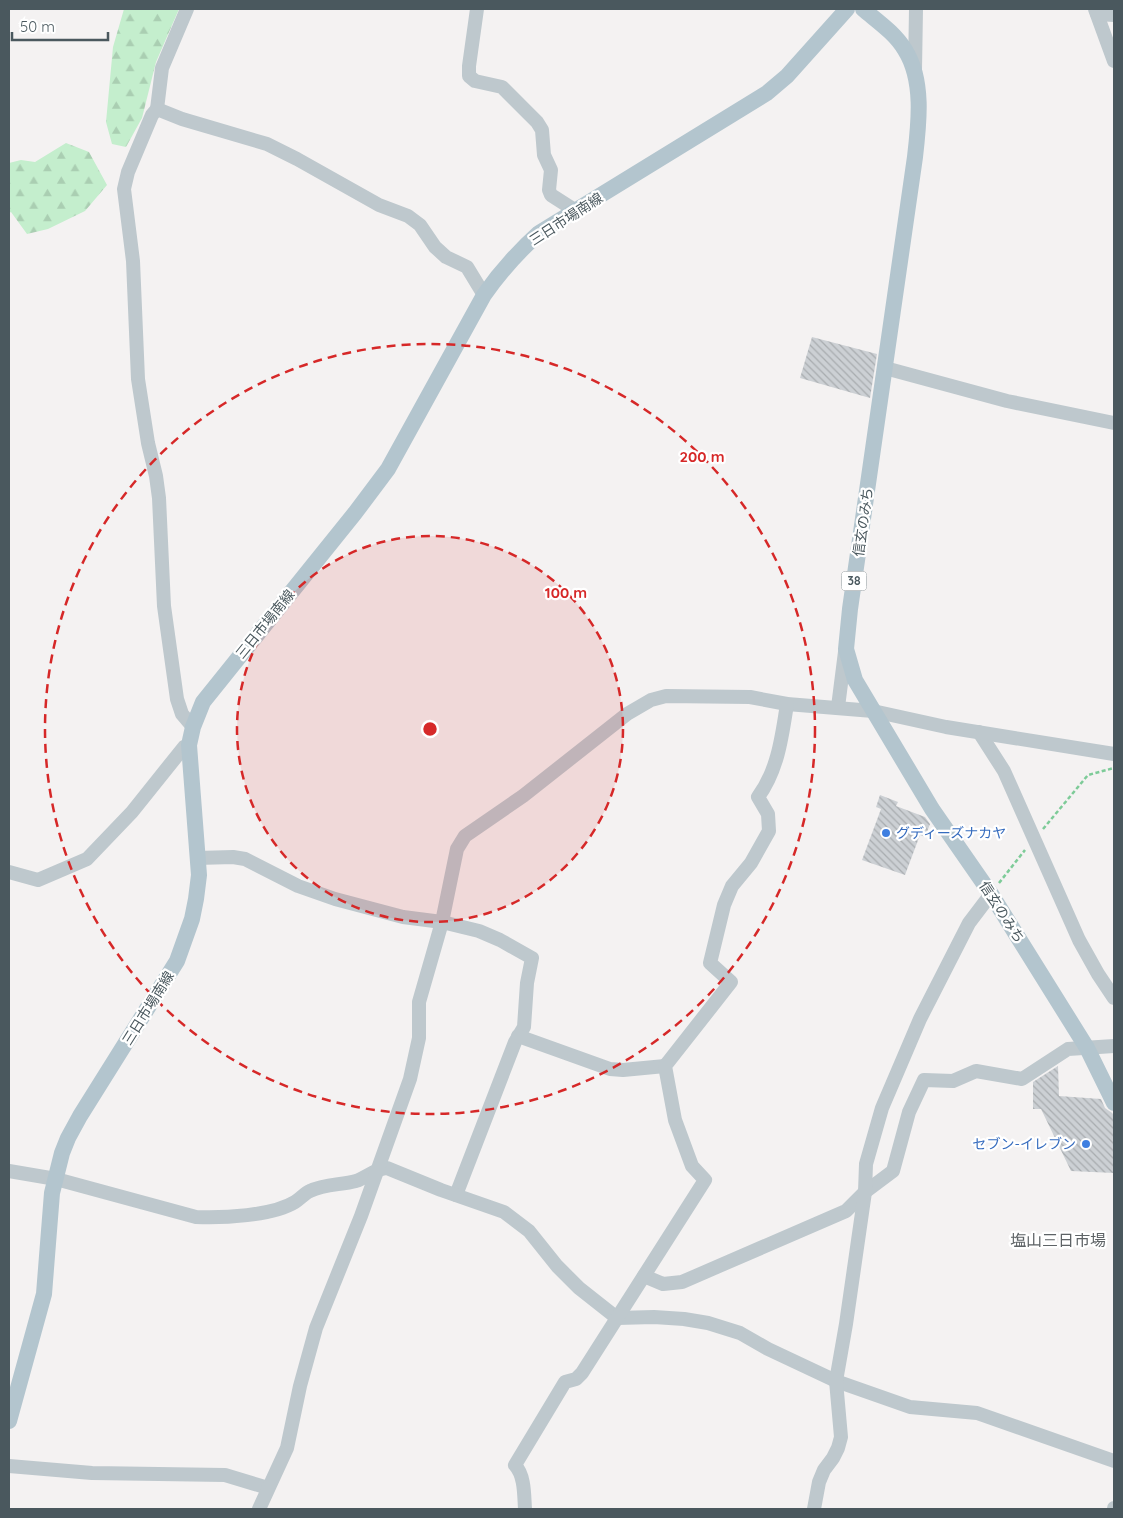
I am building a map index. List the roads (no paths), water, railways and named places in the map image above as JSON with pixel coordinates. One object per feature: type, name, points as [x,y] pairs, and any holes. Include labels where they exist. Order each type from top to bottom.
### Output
[{"type":"main road","name":"三日市場南線","points":[[9,1421],[44,1294],[52,1193],[68,1138],[177,961],[192,919],[199,874],[189,745],[193,726],[203,702],[355,513],[388,469],[484,295],[517,253],[539,233],[767,93],[787,76],[847,9]]},
{"type":"main road","name":"信玄のみち","points":[[863,9],[892,33],[904,49],[911,63],[918,97],[918,128],[846,648],[855,680],[873,711],[932,809],[991,894],[1087,1048],[1114,1103]]},
{"type":"street","points":[[186,9],[162,68],[157,109],[152,115],[128,172],[124,189],[133,261],[138,379],[159,498],[164,606],[177,699],[182,714],[193,726]]},
{"type":"street","points":[[477,9],[469,76],[474,81],[502,87],[537,122],[542,130],[544,155],[551,170],[549,190],[551,195],[576,211]]},
{"type":"street","points":[[915,78],[916,9]]},
{"type":"street","points":[[1114,15],[1096,12],[1114,61]]},
{"type":"street","points":[[157,109],[182,119],[266,144],[297,158],[379,205],[408,216],[420,225],[435,247],[446,257],[467,268],[484,295]]},
{"type":"street","points":[[884,368],[1007,401],[1114,423]]},
{"type":"street","points":[[838,707],[846,648]]},
{"type":"street","points":[[259,1509],[288,1448],[300,1386],[316,1328],[361,1216],[410,1079],[419,1038],[419,1002],[442,922],[457,850],[466,836],[523,796],[627,714],[651,700],[666,696],[750,697],[787,704],[873,711],[946,727],[1114,754]]},
{"type":"street","points":[[518,1036],[610,1069],[623,1070],[665,1066],[678,1052],[731,982],[710,963],[724,905],[732,886],[751,863],[769,831],[768,814],[758,797],[776,760],[782,738],[787,704]]},
{"type":"street","points":[[979,732],[1004,771],[1080,940],[1098,974],[1114,998]]},
{"type":"street","points":[[9,872],[38,880],[86,859],[132,812],[184,747],[189,745]]},
{"type":"street","points":[[198,858],[233,857],[245,859],[298,886],[335,899],[403,917],[442,922],[479,932],[500,940],[532,958],[527,983],[524,1027],[518,1036],[456,1195]]},
{"type":"street","points":[[814,1509],[819,1482],[824,1470],[834,1458],[841,1436],[836,1381],[865,1192],[866,1164],[886,1099],[924,1011],[969,923],[991,894]]},
{"type":"street","points":[[644,1276],[663,1284],[682,1282],[846,1211],[865,1192],[893,1171],[909,1112],[924,1080],[953,1081],[976,1071],[1022,1078],[1068,1049],[1114,1046]]},
{"type":"street","points":[[525,1509],[522,1479],[519,1469],[515,1465],[566,1382],[576,1379],[582,1374],[705,1180],[692,1166],[675,1120],[665,1066]]},
{"type":"street","points":[[9,1171],[56,1179],[196,1217],[214,1217],[246,1215],[283,1207],[310,1191],[365,1178],[378,1169],[387,1168],[504,1212],[529,1231],[557,1266],[579,1288],[617,1318],[654,1317],[708,1323],[740,1333],[768,1349],[836,1381],[910,1407],[977,1413],[1114,1461]]},
{"type":"street","points":[[9,1466],[92,1472],[225,1475],[268,1488]]},
{"type":"place","name":"グディーズナカヤ","points":[[886,833]]},
{"type":"place","name":"セブン-イレブン","points":[[1086,1144]]},
{"type":"district","name":"塩山三日市場","points":[[1058,1240]]}]
